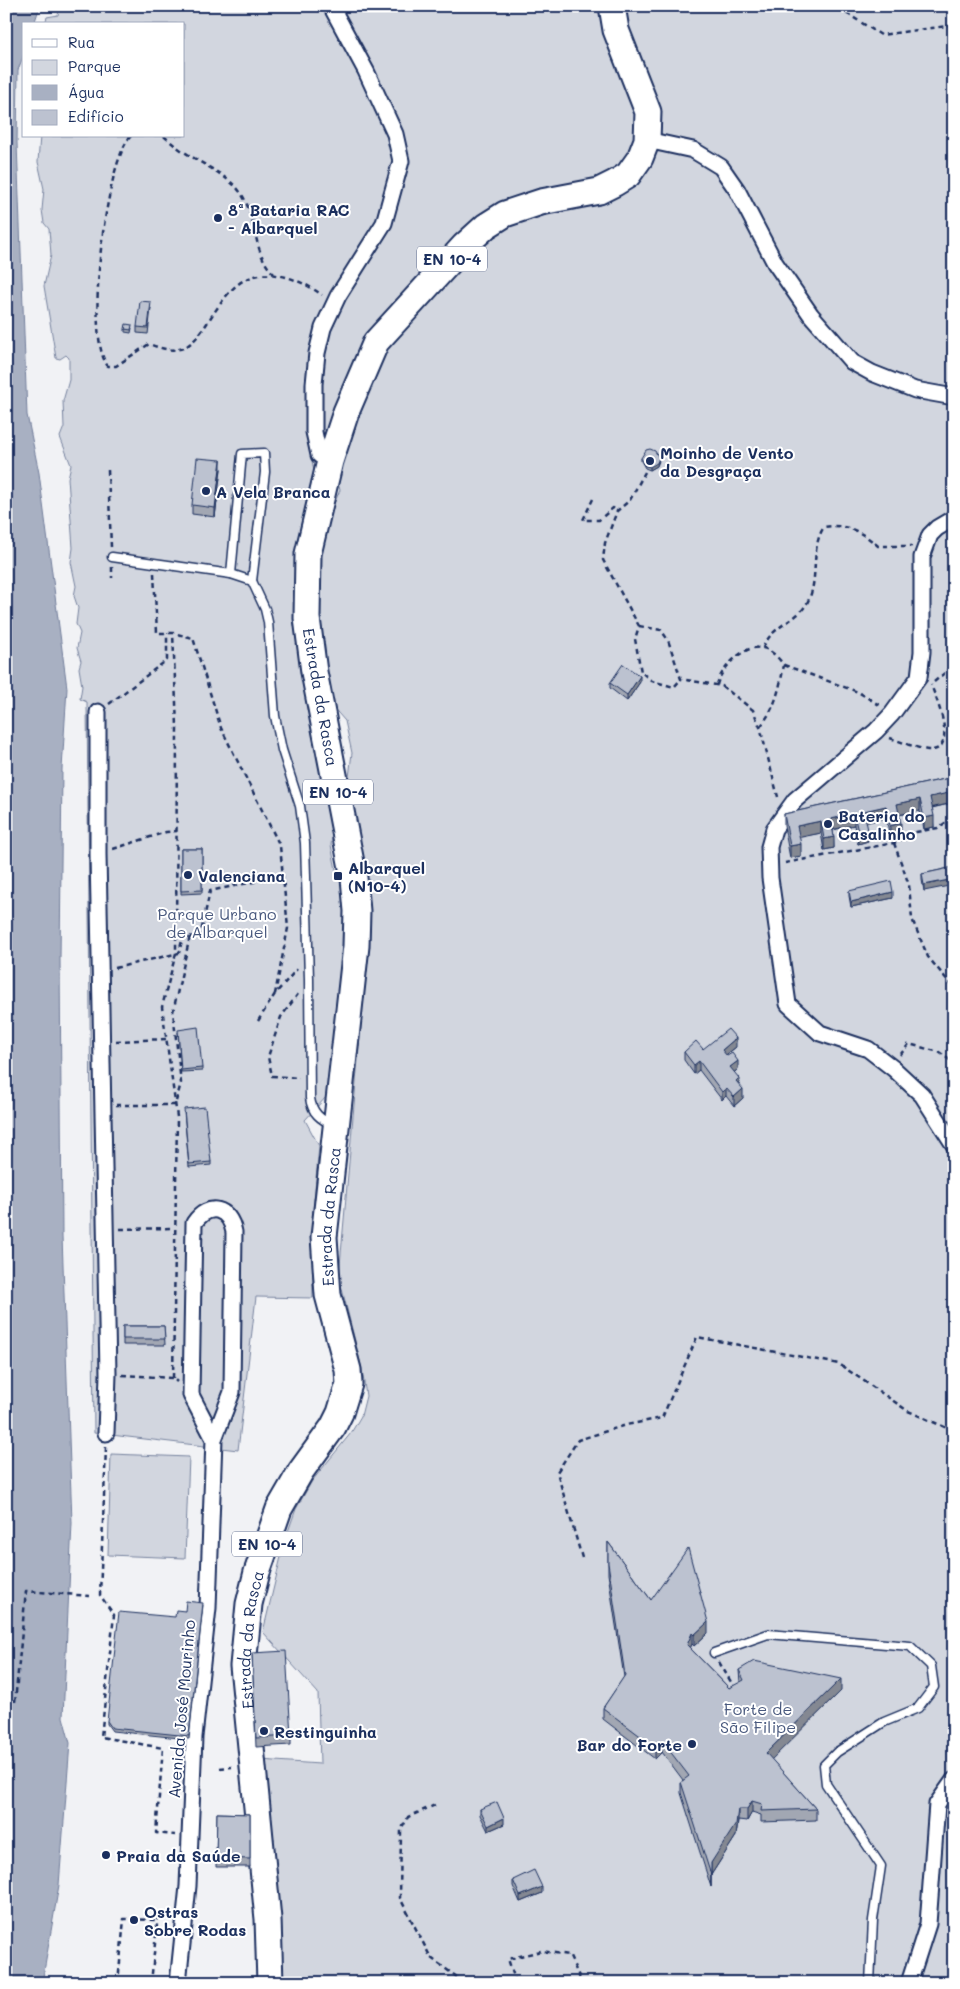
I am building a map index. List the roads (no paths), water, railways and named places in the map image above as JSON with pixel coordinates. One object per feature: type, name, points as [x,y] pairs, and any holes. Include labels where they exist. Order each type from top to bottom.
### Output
[{"type":"main road","name":"EN 10-4","points":[[330,461],[346,412],[376,342],[464,246],[486,226],[513,211],[541,202],[599,191],[615,183],[628,175],[640,158],[647,140],[648,112],[616,30],[612,6]]},
{"type":"main road","name":"Estrada da Rasca","points":[[270,1983],[268,1919],[243,1666],[245,1636],[257,1572],[279,1510],[301,1471],[334,1427],[349,1384],[348,1370],[328,1294],[324,1260],[325,1207],[357,939],[357,911],[350,853],[309,641],[306,593],[311,533],[330,461]]},
{"type":"street","points":[[330,461],[318,455],[315,439],[314,384],[317,353],[323,328],[334,303],[384,223],[401,161],[395,134],[366,71],[331,6]]},
{"type":"street","points":[[647,140],[693,150],[721,168],[737,190],[775,263],[811,315],[852,362],[872,373],[915,390],[954,397]]},
{"type":"street","points":[[954,518],[937,528],[926,545],[921,569],[922,652],[925,681],[876,731],[795,800],[774,829],[769,847],[770,870],[788,1004],[820,1033],[868,1050],[890,1066],[922,1095],[954,1145]]},
{"type":"street","points":[[98,712],[98,854],[108,1374],[106,1433]]},
{"type":"street","name":"Avenida José Mourinho","points":[[178,1983],[185,1917],[194,1737],[208,1608],[214,1439],[232,1392],[234,1232],[232,1220],[224,1212],[212,1209],[201,1213],[194,1222],[192,1234],[191,1395],[214,1439]]},
{"type":"street","points":[[909,1983],[928,1924],[937,1804],[954,1780]]},
{"type":"lane","points":[[231,574],[242,454],[264,453],[265,472],[252,581],[265,609],[268,622],[276,716],[282,750],[303,821],[310,979],[310,1098],[314,1112],[318,1117],[335,1125]]},
{"type":"lane","points":[[112,557],[231,574],[252,581]]},
{"type":"lane","points":[[714,1653],[768,1634],[910,1646],[931,1666],[934,1687],[918,1708],[884,1722],[837,1752],[824,1765],[826,1784],[881,1866],[873,1920],[870,1983]]},
{"type":"water","points":[[6,6],[40,6],[35,22],[22,22],[22,59],[18,70],[17,143],[27,415],[39,473],[67,688],[62,769],[60,959],[62,1236],[72,1523],[63,1717],[70,1743],[59,1885],[42,1983],[6,1983]]},
{"type":"place","name":"8ª Bataria RAC - Albarquel","points":[[218,218]]},
{"type":"place","name":"Moinho de Vento da Desgraça","points":[[650,461]]},
{"type":"place","name":"A Vela Branca","points":[[206,491]]},
{"type":"place","name":"Bateria do Casalinho","points":[[828,824]]},
{"type":"place","name":"Valenciana","points":[[188,875]]},
{"type":"place","name":"Albarquel (N10-4)","points":[[338,876]]},
{"type":"place","name":"Restinguinha","points":[[264,1731]]},
{"type":"place","name":"Bar do Forte","points":[[692,1744]]},
{"type":"place","name":"Praia da Saúde","points":[[106,1855]]},
{"type":"place","name":"Ostras Sobre Rodas","points":[[134,1920]]},
{"type":"park label","name":"Parque Urbano de Albarquel","points":[[217,922]]},
{"type":"park label","name":"Forte de São Filipe","points":[[758,1717]]}]
